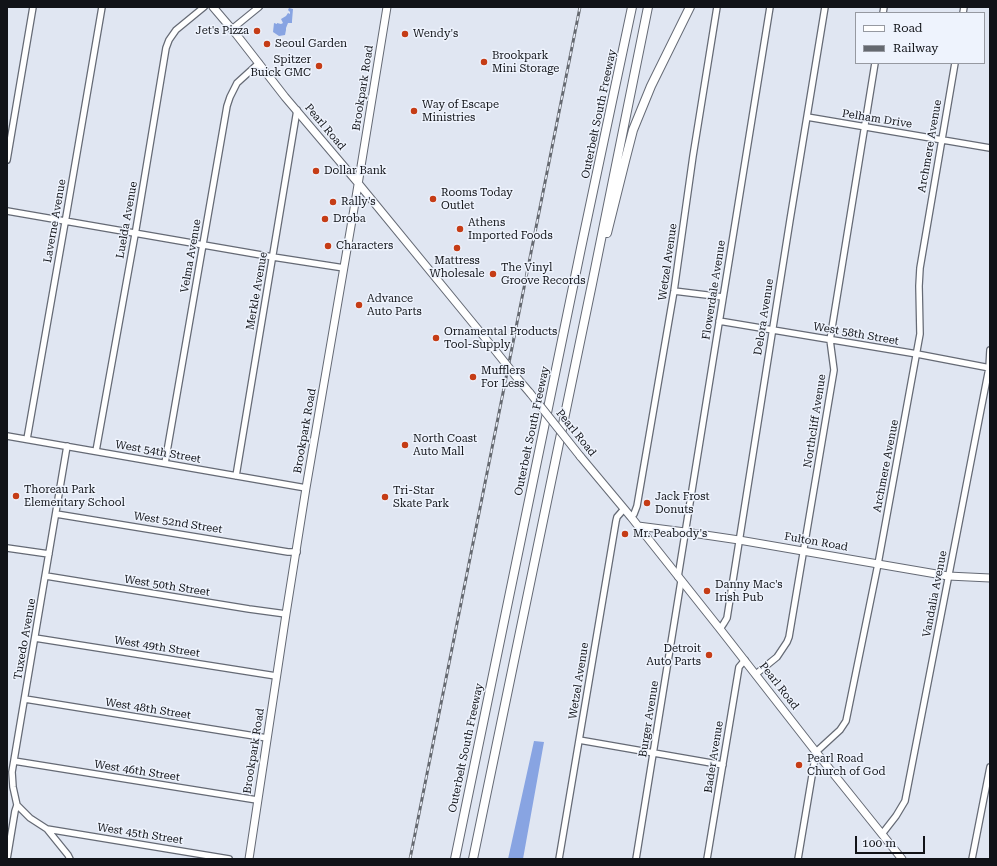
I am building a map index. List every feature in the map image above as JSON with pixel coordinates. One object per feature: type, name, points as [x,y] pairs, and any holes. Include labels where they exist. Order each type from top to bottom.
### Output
[{"type":"highway","name":"Outerbelt South Freeway","points":[[455,859],[632,7]]},
{"type":"highway","points":[[473,859],[648,7]]},
{"type":"highway","points":[[592,284],[611,221],[621,176],[634,130],[652,86],[690,7]]},
{"type":"highway","points":[[450,859],[463,816]]},
{"type":"main road","name":"Pearl Road","points":[[213,7],[631,517],[902,859]]},
{"type":"main road","name":"Brookpark Road","points":[[249,859],[306,488],[387,7]]},
{"type":"main road","name":"Fulton Road","points":[[638,526],[739,540],[948,576],[990,578]]},
{"type":"street","points":[[7,160],[33,7]]},
{"type":"street","name":"Laverne Avenue","points":[[27,439],[102,7]]},
{"type":"street","name":"Luelda Avenue","points":[[96,451],[167,45],[176,30],[204,7]]},
{"type":"street","points":[[232,29],[258,7]]},
{"type":"street","name":"Wetzel Avenue","points":[[631,517],[637,506],[674,290],[693,156],[717,7]]},
{"type":"street","name":"Flowerdale Avenue","points":[[680,579],[685,532],[770,7]]},
{"type":"street","name":"Delora Avenue","points":[[720,629],[727,618],[825,7]]},
{"type":"street","name":"Velma Avenue","points":[[165,463],[230,98],[237,83],[259,63]]},
{"type":"street","name":"Northcliff Avenue","points":[[756,674],[776,657],[789,637],[834,370],[830,340],[875,64]]},
{"type":"street","name":"Archmere Avenue","points":[[816,752],[840,730],[846,721],[878,564],[917,354],[920,334],[920,268],[955,64]]},
{"type":"street","name":"Merkle Avenue","points":[[236,476],[297,110]]},
{"type":"street","name":"Pelham Drive","points":[[807,117],[990,148]]},
{"type":"street","points":[[7,211],[344,268]]},
{"type":"street","points":[[674,290],[723,297]]},
{"type":"street","name":"West 58th Street","points":[[719,321],[917,354],[989,368]]},
{"type":"street","name":"Vandalia Avenue","points":[[882,834],[905,801],[989,368],[990,350]]},
{"type":"street","name":"West 54th Street","points":[[7,436],[306,488]]},
{"type":"street","name":"Tuxedo Avenue","points":[[7,859],[17,805],[13,787],[12,772],[67,446]]},
{"type":"street","name":"Wetzel Avenue","points":[[559,859],[616,521],[617,516],[624,509]]},
{"type":"street","name":"West 52nd Street","points":[[56,514],[288,552],[296,552]]},
{"type":"street","points":[[7,548],[49,554]]},
{"type":"street","name":"West 50th Street","points":[[46,576],[286,614]]},
{"type":"street","name":"Burger Avenue","points":[[636,859],[680,579]]},
{"type":"street","name":"West 49th Street","points":[[35,638],[276,676]]},
{"type":"street","name":"Bader Avenue","points":[[707,859],[739,667],[745,660]]},
{"type":"street","name":"West 48th Street","points":[[25,699],[267,738]]},
{"type":"street","points":[[579,740],[723,764]]},
{"type":"street","points":[[798,859],[816,752]]},
{"type":"street","name":"West 46th Street","points":[[14,761],[257,800]]},
{"type":"street","points":[[972,859],[990,767]]},
{"type":"street","points":[[17,805],[30,818],[47,829],[70,859]]},
{"type":"street","name":"West 45th Street","points":[[47,829],[229,859]]},
{"type":"shaded area","points":[[289,8],[293,9],[292,23],[288,23],[285,35],[279,36],[273,32],[274,23],[283,23],[281,19],[288,13],[290,14],[288,10]]},
{"type":"shaded area","points":[[534,741],[544,742],[523,859],[508,859]]},
{"type":"railway","points":[[410,859],[580,7]]},
{"type":"place","name":"Jet's Pizza","points":[[257,31]]},
{"type":"place","name":"Wendy's","points":[[405,34]]},
{"type":"place","name":"Seoul Garden","points":[[267,44]]},
{"type":"place","name":"Brookpark Mini Storage","points":[[484,62]]},
{"type":"place","name":"Spitzer Buick GMC","points":[[319,66]]},
{"type":"place","name":"Way of Escape Ministries","points":[[414,111]]},
{"type":"place","name":"Dollar Bank","points":[[316,171]]},
{"type":"place","name":"Rooms Today Outlet","points":[[433,199]]},
{"type":"place","name":"Rally's","points":[[333,202]]},
{"type":"place","name":"Droba","points":[[325,219]]},
{"type":"place","name":"Athens Imported Foods","points":[[460,229]]},
{"type":"place","name":"Characters","points":[[328,246]]},
{"type":"place","name":"Mattress Wholesale","points":[[457,248]]},
{"type":"place","name":"The Vinyl Groove Records","points":[[493,274]]},
{"type":"place","name":"Advance Auto Parts","points":[[359,305]]},
{"type":"place","name":"Ornamental Products Tool-Supply","points":[[436,338]]},
{"type":"place","name":"Mufflers For Less","points":[[473,377]]},
{"type":"place","name":"North Coast Auto Mall","points":[[405,445]]},
{"type":"place","name":"Thoreau Park Elementary School","points":[[16,496]]},
{"type":"place","name":"Tri-Star Skate Park","points":[[385,497]]},
{"type":"place","name":"Jack Frost Donuts","points":[[647,503]]},
{"type":"place","name":"Mr. Peabody's","points":[[625,534]]},
{"type":"place","name":"Danny Mac's Irish Pub","points":[[707,591]]},
{"type":"place","name":"Detroit Auto Parts","points":[[709,655]]},
{"type":"place","name":"Pearl Road Church of God","points":[[799,765]]}]
